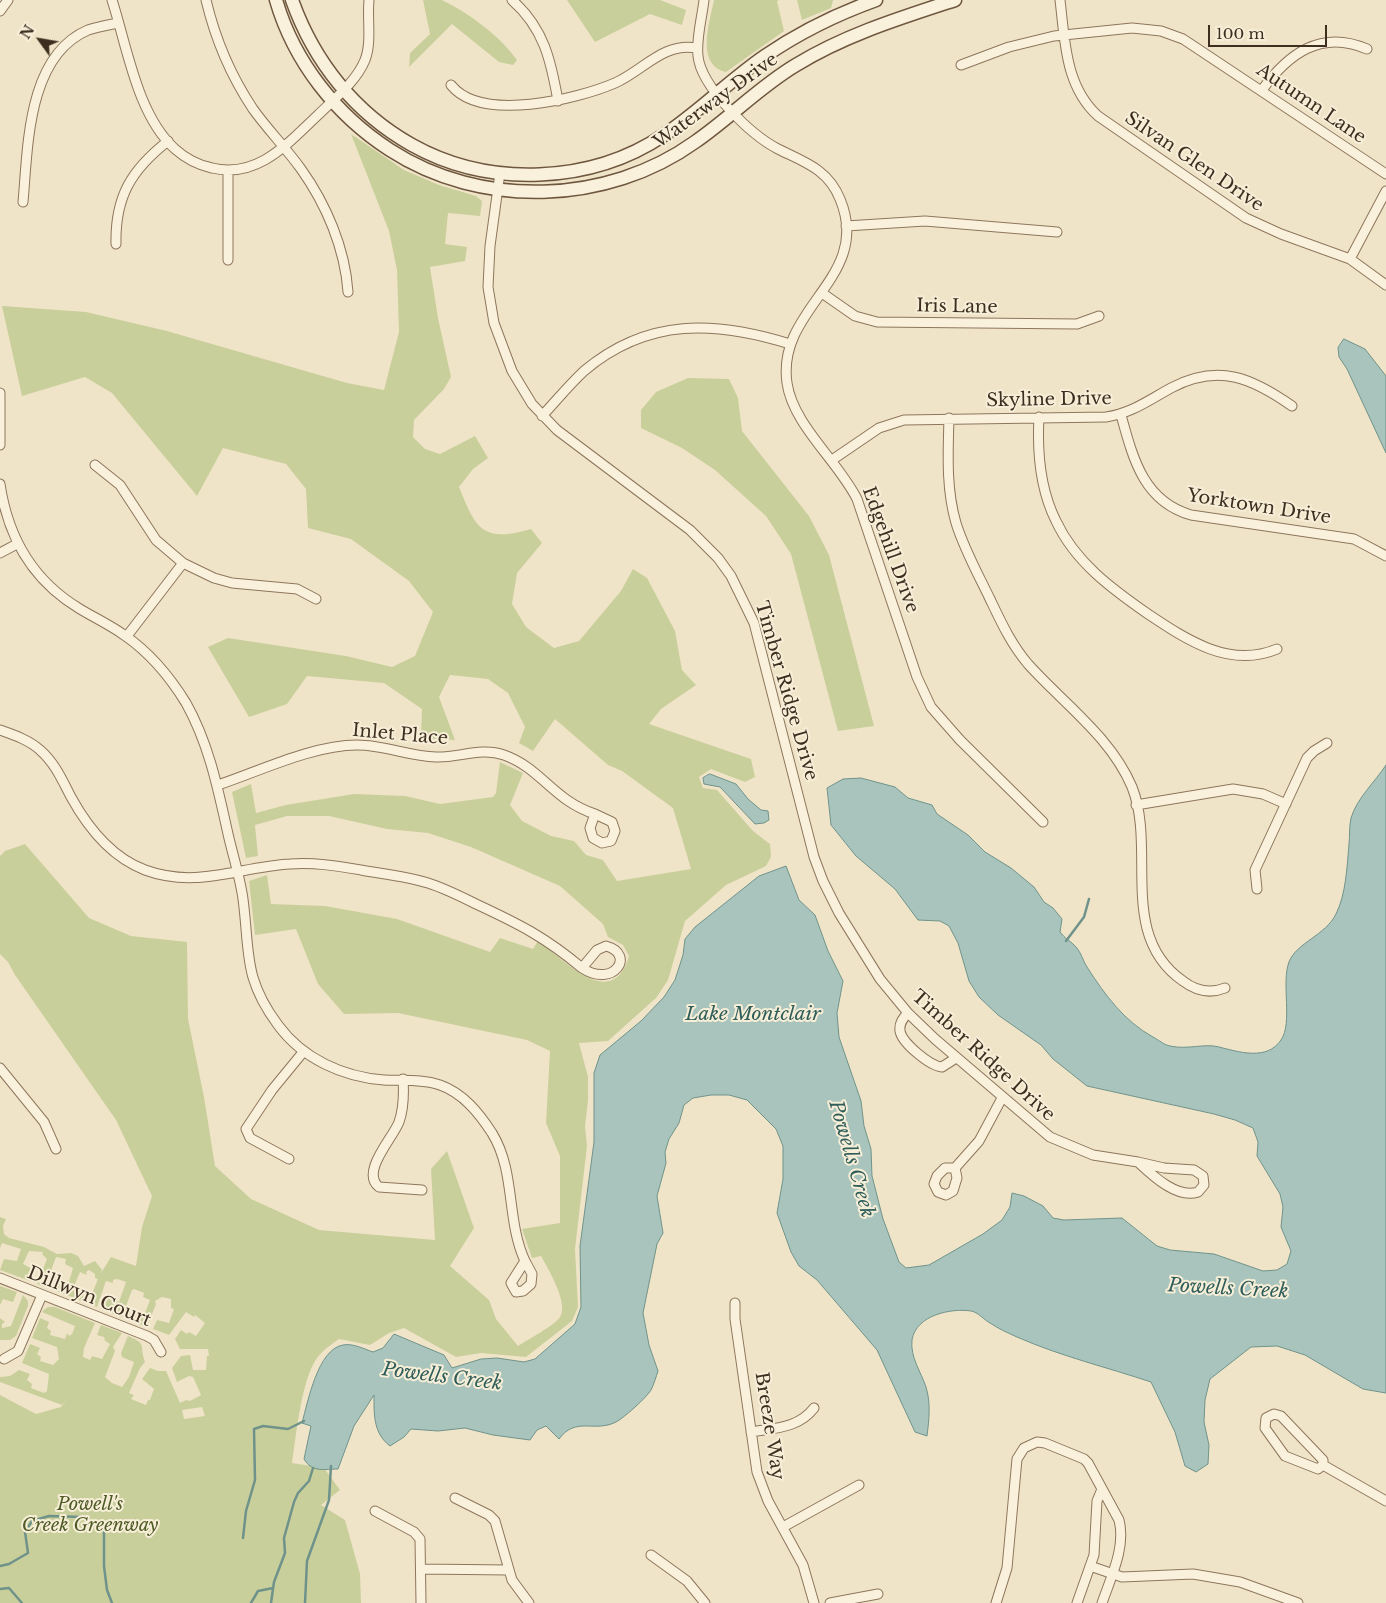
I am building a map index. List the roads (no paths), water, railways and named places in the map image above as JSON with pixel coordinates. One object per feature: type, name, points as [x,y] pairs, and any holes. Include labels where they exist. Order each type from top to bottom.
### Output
[{"type":"main road","name":"Waterway Drive","points":[[276,0],[296,49],[332,101],[357,127],[412,163],[451,178],[498,189],[538,192],[569,191],[617,181],[675,155],[695,143],[771,82],[818,52],[870,28],[954,0]]},
{"type":"main road","name":"Waterway Drive","points":[[292,0],[301,24],[316,53],[343,89],[382,125],[418,148],[461,165],[500,173],[552,174],[609,162],[663,137],[743,72],[791,39],[844,12],[876,0]]},
{"type":"street","points":[[0,11],[8,0]]},
{"type":"street","points":[[112,0],[131,68],[142,94],[168,141],[192,161],[204,166],[228,170],[250,167],[284,148],[356,76],[365,59],[368,40],[369,0]]},
{"type":"street","points":[[206,0],[216,36],[241,89],[300,168],[325,211],[343,255],[348,292]]},
{"type":"street","points":[[512,0],[533,22],[546,46],[558,101]]},
{"type":"street","points":[[451,85],[465,96],[496,104],[528,104],[558,101],[588,94],[638,71],[670,49],[678,47],[697,48],[704,0]]},
{"type":"street","name":"Silvan Glen Drive","points":[[1060,0],[1068,59],[1077,89],[1082,99],[1098,116],[1246,218],[1281,234],[1350,259],[1386,285]]},
{"type":"street","points":[[23,202],[30,132],[38,91],[49,66],[56,55],[76,37],[88,30],[118,23]]},
{"type":"street","name":"Autumn Lane","points":[[961,65],[1009,47],[1065,35],[1132,28],[1161,31],[1183,39],[1386,174]]},
{"type":"street","points":[[1262,90],[1289,59],[1314,45],[1336,42],[1367,49]]},
{"type":"street","name":"Edgehill Drive","points":[[697,48],[700,68],[717,93],[742,123],[768,143],[821,171],[841,200],[846,226],[842,259],[836,273],[802,317],[790,344],[786,370],[789,393],[799,414],[857,499],[917,677],[931,707],[960,740],[1043,822]]},
{"type":"street","points":[[116,244],[117,213],[126,187],[143,163],[168,141]]},
{"type":"street","points":[[228,170],[228,260]]},
{"type":"street","name":"Timber Ridge Drive","points":[[500,173],[488,261],[490,301],[500,344],[512,372],[525,395],[542,416],[577,447],[690,530],[718,558],[735,583],[754,623],[807,833],[823,881],[852,936],[880,979],[908,1013],[1036,1128],[1065,1145],[1093,1155],[1138,1162],[1164,1168],[1194,1170],[1203,1176],[1204,1185],[1198,1192],[1187,1194],[1158,1180],[1138,1162]]},
{"type":"street","points":[[1350,259],[1386,191]]},
{"type":"street","points":[[846,226],[925,221],[1057,232]]},
{"type":"street","name":"Iris Lane","points":[[822,293],[850,313],[877,322],[1077,324],[1098,316]]},
{"type":"street","points":[[542,416],[575,380],[599,360],[625,345],[653,334],[672,330],[710,327],[752,332],[790,344]]},
{"type":"street","name":"Skyline Drive","points":[[832,460],[869,433],[891,423],[915,418],[1093,418],[1121,415],[1140,408],[1183,382],[1211,376],[1228,376],[1253,381],[1292,406]]},
{"type":"street","points":[[0,393],[0,445]]},
{"type":"street","name":"Yorktown Drive","points":[[1121,415],[1140,474],[1154,494],[1175,509],[1191,515],[1354,539],[1386,556]]},
{"type":"street","points":[[1038,417],[1038,458],[1047,498],[1063,534],[1090,569],[1121,596],[1183,638],[1200,646],[1228,654],[1246,656],[1277,649]]},
{"type":"street","points":[[949,418],[949,482],[956,523],[967,551],[1004,629],[1028,664],[1101,739],[1113,754],[1132,788],[1136,805],[1145,920],[1151,944],[1166,967],[1185,983],[1204,991],[1226,988]]},
{"type":"street","points":[[95,465],[112,476],[156,540],[183,563],[214,578],[232,583],[297,589],[316,599]]},
{"type":"street","points":[[0,484],[6,516],[17,544],[34,570],[50,586],[80,609],[126,636],[159,667],[184,702],[205,743],[218,785],[238,872],[244,913],[246,946],[252,979],[259,996],[278,1025],[304,1051],[330,1067],[350,1074],[386,1080],[403,1079],[438,1084],[450,1089],[471,1105],[493,1135],[506,1166],[515,1234],[525,1261]]},
{"type":"street","points":[[0,554],[17,544]]},
{"type":"street","points":[[126,636],[183,563]]},
{"type":"street","points":[[0,730],[30,743],[46,756],[58,771],[92,829],[109,848],[131,863],[158,874],[190,879],[218,877],[281,864],[314,862],[428,883],[528,928],[556,946],[582,968]]},
{"type":"street","points":[[1257,889],[1255,870],[1307,758],[1327,743]]},
{"type":"street","name":"Inlet Place","points":[[218,785],[332,748],[370,745],[437,757],[492,752],[516,760],[529,768],[567,802],[595,814]]},
{"type":"street","points":[[1136,805],[1233,789],[1263,794],[1286,804]]},
{"type":"street","points":[[908,1013],[900,1023],[901,1033],[918,1054],[942,1067],[956,1058]]},
{"type":"street","points":[[289,1159],[250,1138],[246,1129],[272,1090],[304,1051]]},
{"type":"street","points":[[0,1068],[44,1122],[56,1149]]},
{"type":"street","points":[[403,1079],[404,1098],[399,1122],[378,1158],[372,1174],[373,1180],[379,1187],[422,1190]]},
{"type":"street","points":[[955,1168],[979,1141],[1002,1098]]},
{"type":"street","name":"Dillwyn Court","points":[[0,1278],[147,1336],[154,1340],[161,1352]]},
{"type":"street","points":[[4,1359],[18,1351],[42,1295]]},
{"type":"street","name":"Breeze Way","points":[[735,1303],[735,1318],[757,1472],[761,1487],[803,1565],[814,1603]]},
{"type":"street","points":[[751,1432],[792,1425],[802,1420],[814,1408]]},
{"type":"street","points":[[1274,1414],[1281,1416],[1323,1460],[1323,1465],[1318,1469],[1286,1456],[1265,1428],[1266,1418],[1274,1414]]},
{"type":"street","points":[[996,1603],[1007,1568],[1016,1464],[1024,1448],[1037,1442],[1045,1443],[1084,1460],[1102,1489],[1122,1530],[1121,1544],[1102,1603]]},
{"type":"street","points":[[1323,1465],[1386,1501]]},
{"type":"street","points":[[783,1527],[859,1485]]},
{"type":"street","points":[[1077,1603],[1094,1554],[1097,1501],[1102,1489]]},
{"type":"street","points":[[456,1498],[489,1515],[495,1521],[515,1587],[530,1603]]},
{"type":"street","points":[[375,1511],[418,1535],[421,1543],[421,1603]]},
{"type":"street","points":[[650,1555],[687,1581],[705,1603]]},
{"type":"street","points":[[1090,1566],[1112,1574],[1133,1578],[1193,1574],[1240,1582],[1298,1603]]},
{"type":"street","points":[[421,1569],[509,1570]]},
{"type":"street","points":[[830,1603],[878,1594]]},
{"type":"water","points":[[1344,339],[1365,349],[1386,376],[1386,453],[1347,369],[1339,357],[1338,348]]},
{"type":"water","name":"Lake Montclair","points":[[1386,765],[1386,1393],[1363,1389],[1305,1355],[1277,1346],[1251,1347],[1210,1379],[1205,1400],[1204,1422],[1209,1445],[1208,1464],[1196,1472],[1185,1466],[1175,1432],[1151,1382],[1033,1344],[1000,1329],[979,1314],[963,1310],[936,1315],[920,1324],[915,1331],[912,1346],[916,1364],[928,1393],[929,1418],[927,1436],[915,1432],[877,1350],[817,1280],[799,1266],[791,1252],[777,1213],[783,1179],[783,1146],[776,1129],[747,1100],[729,1095],[711,1095],[693,1098],[684,1105],[679,1123],[669,1139],[665,1152],[666,1163],[657,1196],[663,1233],[657,1244],[643,1313],[649,1345],[658,1371],[651,1390],[635,1407],[616,1422],[608,1425],[572,1428],[559,1439],[546,1426],[537,1430],[530,1440],[493,1435],[465,1428],[438,1431],[411,1429],[404,1437],[390,1446],[384,1441],[377,1429],[374,1395],[354,1426],[338,1469],[324,1470],[315,1468],[304,1459],[311,1426],[302,1423],[307,1402],[315,1377],[327,1356],[334,1349],[343,1345],[351,1345],[373,1352],[383,1348],[394,1334],[444,1355],[452,1368],[481,1359],[497,1358],[524,1362],[535,1359],[575,1324],[581,1307],[580,1246],[594,1142],[594,1073],[600,1055],[641,1021],[664,997],[675,980],[683,955],[685,939],[695,927],[759,876],[786,866],[799,900],[815,915],[828,951],[843,981],[837,1013],[839,1037],[861,1101],[864,1126],[871,1149],[872,1176],[883,1219],[899,1262],[906,1268],[929,1265],[983,1234],[1002,1220],[1010,1207],[1012,1193],[1024,1196],[1043,1206],[1053,1218],[1064,1220],[1122,1218],[1157,1246],[1170,1250],[1214,1254],[1263,1271],[1277,1270],[1287,1264],[1291,1251],[1281,1227],[1283,1207],[1280,1194],[1257,1156],[1258,1142],[1253,1128],[1214,1114],[1087,1086],[1053,1059],[1041,1045],[998,1015],[979,997],[969,981],[958,943],[949,926],[940,921],[918,920],[895,889],[856,856],[831,825],[827,788],[843,779],[861,778],[895,787],[908,798],[932,805],[937,814],[968,835],[985,852],[1011,868],[1034,887],[1044,902],[1053,908],[1062,919],[1060,932],[1078,949],[1087,967],[1116,1006],[1143,1031],[1164,1044],[1176,1047],[1214,1046],[1244,1053],[1261,1053],[1275,1047],[1284,1033],[1287,1013],[1286,981],[1289,962],[1298,949],[1325,928],[1336,914],[1346,880],[1351,818],[1362,797]]},
{"type":"water","points":[[710,774],[736,784],[748,799],[761,810],[768,811],[769,820],[764,823],[755,824],[720,787],[704,784],[703,778]]},
{"type":"waterway","points":[[1066,941],[1084,917],[1089,899]]},
{"type":"waterway","points":[[243,1538],[246,1511],[255,1480],[254,1429],[263,1426],[288,1429],[304,1421]]},
{"type":"waterway","name":"Powells Creek","points":[[305,1603],[307,1561],[329,1500],[331,1466]]},
{"type":"waterway","points":[[271,1603],[274,1582],[285,1553],[284,1538],[294,1502],[298,1493],[309,1481],[313,1468]]},
{"type":"waterway","name":"Powells Creek","points":[[0,1566],[9,1564],[28,1553],[25,1532],[32,1521],[49,1516],[82,1517],[104,1529],[104,1566],[107,1590],[112,1603]]},
{"type":"waterway","points":[[0,1589],[9,1588],[22,1603]]},
{"type":"waterway","points":[[251,1603],[258,1591],[273,1588]]},
{"type":"park label","name":"Powell's Creek Greenway","points":[[90,1515]]}]
